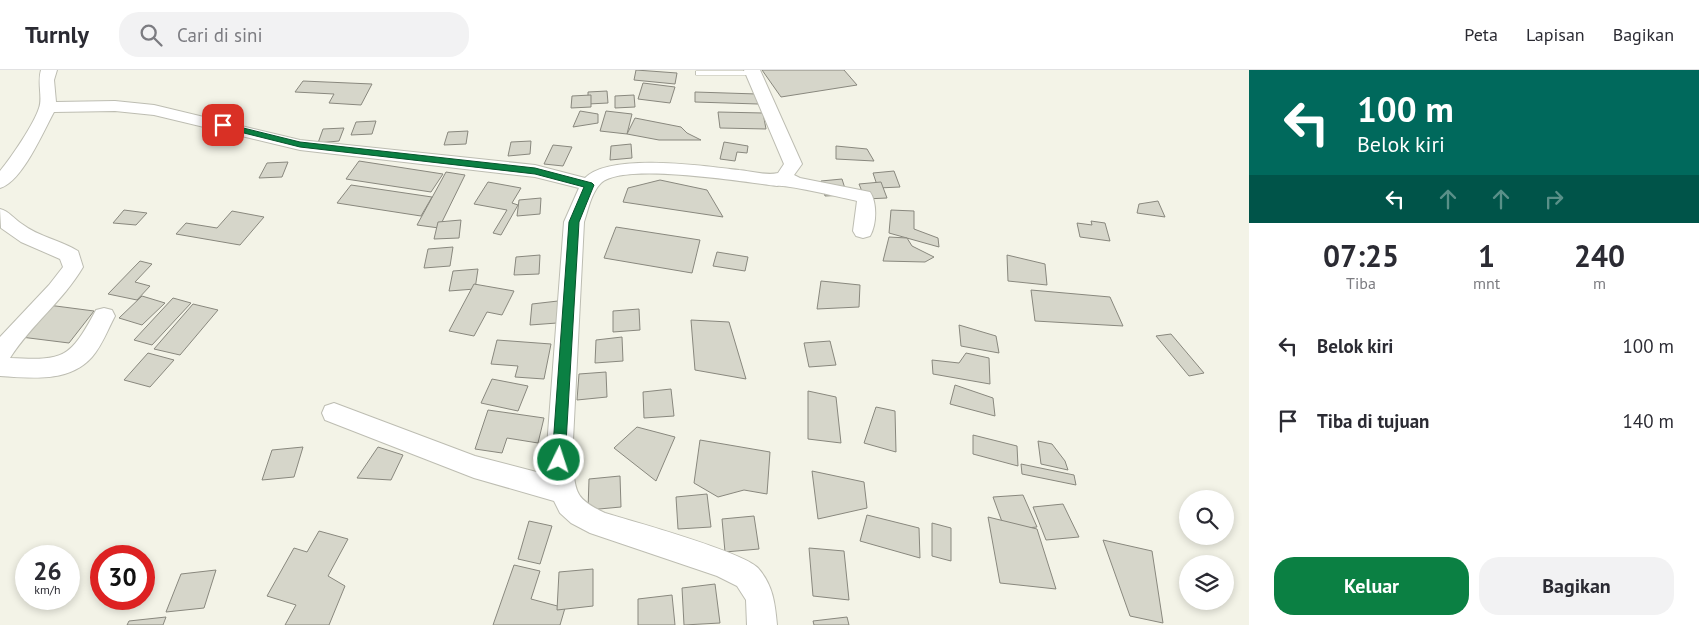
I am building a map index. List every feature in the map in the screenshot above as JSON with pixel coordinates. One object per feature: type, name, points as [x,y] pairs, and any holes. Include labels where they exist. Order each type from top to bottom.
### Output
[{"type":"street","points":[[0,182],[17,163],[48,107],[46,80],[49,70]]},
{"type":"street","points":[[752,72],[793,164],[784,177],[777,180],[682,170],[619,168],[599,176],[589,185],[574,222],[559,460],[563,491],[569,504],[580,514],[594,521],[722,564],[747,576],[760,596],[762,625]]},
{"type":"street","points":[[48,107],[116,106],[154,110],[300,145],[535,171],[589,185]]},
{"type":"street","points":[[784,177],[795,184],[863,196],[866,200],[863,231]]},
{"type":"street","points":[[0,215],[6,222],[36,241],[71,256],[73,268],[63,283],[13,335],[0,355]]},
{"type":"street","points":[[0,367],[52,368],[74,360],[85,350],[104,316]]},
{"type":"street","points":[[334,413],[474,467],[563,491]]},
{"type":"lane","points":[[699,73],[752,72]]},
{"type":"building","points":[[636,70],[677,73],[675,84],[634,80]]},
{"type":"building","points":[[762,70],[844,70],[857,85],[781,97]]},
{"type":"building","points":[[303,81],[372,84],[361,105],[329,103],[334,94],[295,92]]},
{"type":"building","points":[[643,83],[675,87],[670,103],[638,99]]},
{"type":"building","points":[[607,91],[608,103],[588,104],[588,92]]},
{"type":"building","points":[[695,92],[757,94],[758,104],[695,102]]},
{"type":"building","points":[[591,95],[591,107],[571,108],[572,96]]},
{"type":"building","points":[[634,95],[635,107],[615,108],[615,96]]},
{"type":"building","points":[[580,111],[598,114],[598,123],[573,127]]},
{"type":"building","points":[[606,111],[632,114],[627,134],[600,131]]},
{"type":"building","points":[[718,112],[763,113],[766,129],[720,128]]},
{"type":"building","points":[[635,118],[681,127],[687,133],[701,140],[659,140],[627,134]]},
{"type":"building","points":[[376,121],[372,134],[351,135],[356,122]]},
{"type":"building","points":[[344,128],[339,141],[318,143],[323,129]]},
{"type":"building","points":[[468,131],[466,144],[444,145],[448,132]]},
{"type":"building","points":[[531,141],[530,154],[508,156],[511,142]]},
{"type":"building","points":[[724,142],[748,146],[747,153],[737,152],[735,161],[720,159]]},
{"type":"building","points":[[631,144],[632,158],[610,160],[611,146]]},
{"type":"building","points":[[553,145],[572,147],[563,166],[544,164]]},
{"type":"building","points":[[836,146],[867,149],[874,161],[836,159]]},
{"type":"building","points":[[359,161],[443,174],[431,192],[346,179]]},
{"type":"building","points":[[288,162],[282,177],[259,178],[267,163]]},
{"type":"building","points":[[894,171],[900,187],[878,188],[873,173]]},
{"type":"building","points":[[446,172],[465,175],[439,228],[417,225]]},
{"type":"building","points":[[842,179],[847,195],[825,196],[821,181]]},
{"type":"building","points":[[660,180],[707,190],[723,217],[623,202],[628,188]]},
{"type":"building","points":[[488,182],[521,188],[512,203],[518,205],[501,235],[493,233],[507,210],[474,204]]},
{"type":"building","points":[[881,182],[887,198],[865,199],[859,184]]},
{"type":"building","points":[[351,185],[432,197],[421,216],[337,203]]},
{"type":"building","points":[[541,198],[540,214],[517,216],[519,200]]},
{"type":"building","points":[[1158,201],[1165,217],[1137,213],[1139,204]]},
{"type":"building","points":[[124,210],[147,213],[136,225],[113,223]]},
{"type":"building","points":[[891,210],[914,211],[914,229],[938,238],[939,247],[889,233]]},
{"type":"building","points":[[232,211],[264,217],[240,245],[176,234],[186,223],[217,228]]},
{"type":"building","points":[[461,220],[459,238],[434,239],[438,222]]},
{"type":"building","points":[[1091,221],[1105,223],[1110,241],[1080,237],[1077,223],[1092,225]]},
{"type":"building","points":[[616,227],[700,240],[692,273],[604,258]]},
{"type":"building","points":[[889,237],[907,238],[912,246],[934,257],[925,262],[883,261]]},
{"type":"building","points":[[453,247],[450,266],[424,268],[428,249]]},
{"type":"building","points":[[717,252],[748,257],[745,271],[713,266]]},
{"type":"building","points":[[540,255],[539,274],[514,275],[516,257]]},
{"type":"building","points":[[1007,255],[1045,264],[1047,285],[1008,281]]},
{"type":"building","points":[[140,261],[152,264],[135,282],[150,286],[137,300],[108,294]]},
{"type":"building","points":[[478,269],[475,289],[449,291],[453,271]]},
{"type":"building","points":[[821,281],[860,285],[859,307],[817,309]]},
{"type":"building","points":[[474,284],[514,291],[502,315],[487,312],[474,336],[449,331]]},
{"type":"building","points":[[1031,290],[1110,297],[1123,326],[1035,321]]},
{"type":"building","points":[[142,296],[165,303],[142,325],[119,318]]},
{"type":"building","points":[[173,298],[191,303],[152,345],[134,340]]},
{"type":"building","points":[[558,301],[557,323],[530,325],[532,304]]},
{"type":"building","points":[[193,304],[218,310],[180,355],[154,349]]},
{"type":"building","points":[[48,305],[94,311],[69,343],[21,337]]},
{"type":"building","points":[[639,309],[640,330],[613,332],[613,311]]},
{"type":"building","points":[[691,320],[729,322],[746,379],[695,370]]},
{"type":"building","points":[[959,325],[996,336],[999,353],[961,346]]},
{"type":"building","points":[[1171,334],[1204,373],[1189,376],[1156,336]]},
{"type":"building","points":[[622,337],[623,361],[595,363],[596,340]]},
{"type":"building","points":[[497,340],[551,344],[544,379],[515,377],[518,366],[491,364]]},
{"type":"building","points":[[830,341],[836,365],[809,367],[804,343]]},
{"type":"building","points":[[148,353],[174,360],[150,387],[124,380]]},
{"type":"building","points":[[966,353],[989,358],[990,384],[933,374],[932,360],[959,363]]},
{"type":"building","points":[[606,372],[607,397],[577,400],[579,374]]},
{"type":"building","points":[[492,379],[528,386],[518,411],[481,403]]},
{"type":"building","points":[[955,385],[993,398],[995,416],[950,404]]},
{"type":"building","points":[[671,389],[674,416],[644,418],[643,392]]},
{"type":"building","points":[[808,391],[836,397],[841,443],[808,439]]},
{"type":"building","points":[[876,407],[895,411],[896,452],[864,443]]},
{"type":"building","points":[[488,410],[544,418],[538,443],[507,438],[502,453],[475,449]]},
{"type":"building","points":[[637,427],[675,437],[656,481],[614,448]]},
{"type":"building","points":[[973,435],[1017,446],[1018,466],[973,454]]},
{"type":"building","points":[[700,440],[770,452],[767,494],[744,490],[718,497],[694,483]]},
{"type":"building","points":[[1038,441],[1052,444],[1065,461],[1068,470],[1041,464]]},
{"type":"building","points":[[303,447],[294,477],[262,480],[272,450]]},
{"type":"building","points":[[378,447],[403,455],[391,480],[357,478]]},
{"type":"building","points":[[1021,464],[1074,475],[1076,485],[1022,474]]},
{"type":"building","points":[[812,471],[864,482],[867,508],[818,519]]},
{"type":"building","points":[[620,476],[621,507],[588,510],[589,479]]},
{"type":"building","points":[[707,494],[711,527],[678,529],[676,497]]},
{"type":"building","points":[[1023,495],[1037,527],[1005,530],[993,497]]},
{"type":"building","points":[[1063,504],[1079,537],[1046,540],[1033,507]]},
{"type":"building","points":[[867,515],[919,528],[920,558],[860,541]]},
{"type":"building","points":[[754,516],[759,549],[725,552],[722,519]]},
{"type":"building","points":[[988,517],[1037,529],[1056,589],[1000,583]]},
{"type":"building","points":[[529,521],[552,526],[540,564],[518,559]]},
{"type":"building","points":[[932,523],[951,528],[951,561],[932,556]]},
{"type":"building","points":[[319,531],[348,539],[328,576],[345,586],[329,625],[285,625],[296,605],[267,596],[294,548],[307,552]]},
{"type":"building","points":[[1103,540],[1152,551],[1163,623],[1130,616]]},
{"type":"building","points":[[809,548],[844,551],[849,600],[813,596]]},
{"type":"building","points":[[514,565],[540,571],[531,599],[565,608],[560,625],[493,625]]},
{"type":"building","points":[[593,569],[593,606],[557,610],[559,572]]},
{"type":"building","points":[[216,570],[204,608],[166,612],[181,574]]},
{"type":"building","points":[[715,584],[720,623],[684,625],[682,588]]},
{"type":"building","points":[[672,595],[675,625],[638,625],[638,599]]},
{"type":"building","points":[[166,617],[163,625],[127,625],[129,621]]},
{"type":"building","points":[[847,617],[849,625],[814,625],[813,621]]},
{"type":"route","points":[[223,125],[300,145],[535,171],[589,185],[574,222],[559,460]]}]
